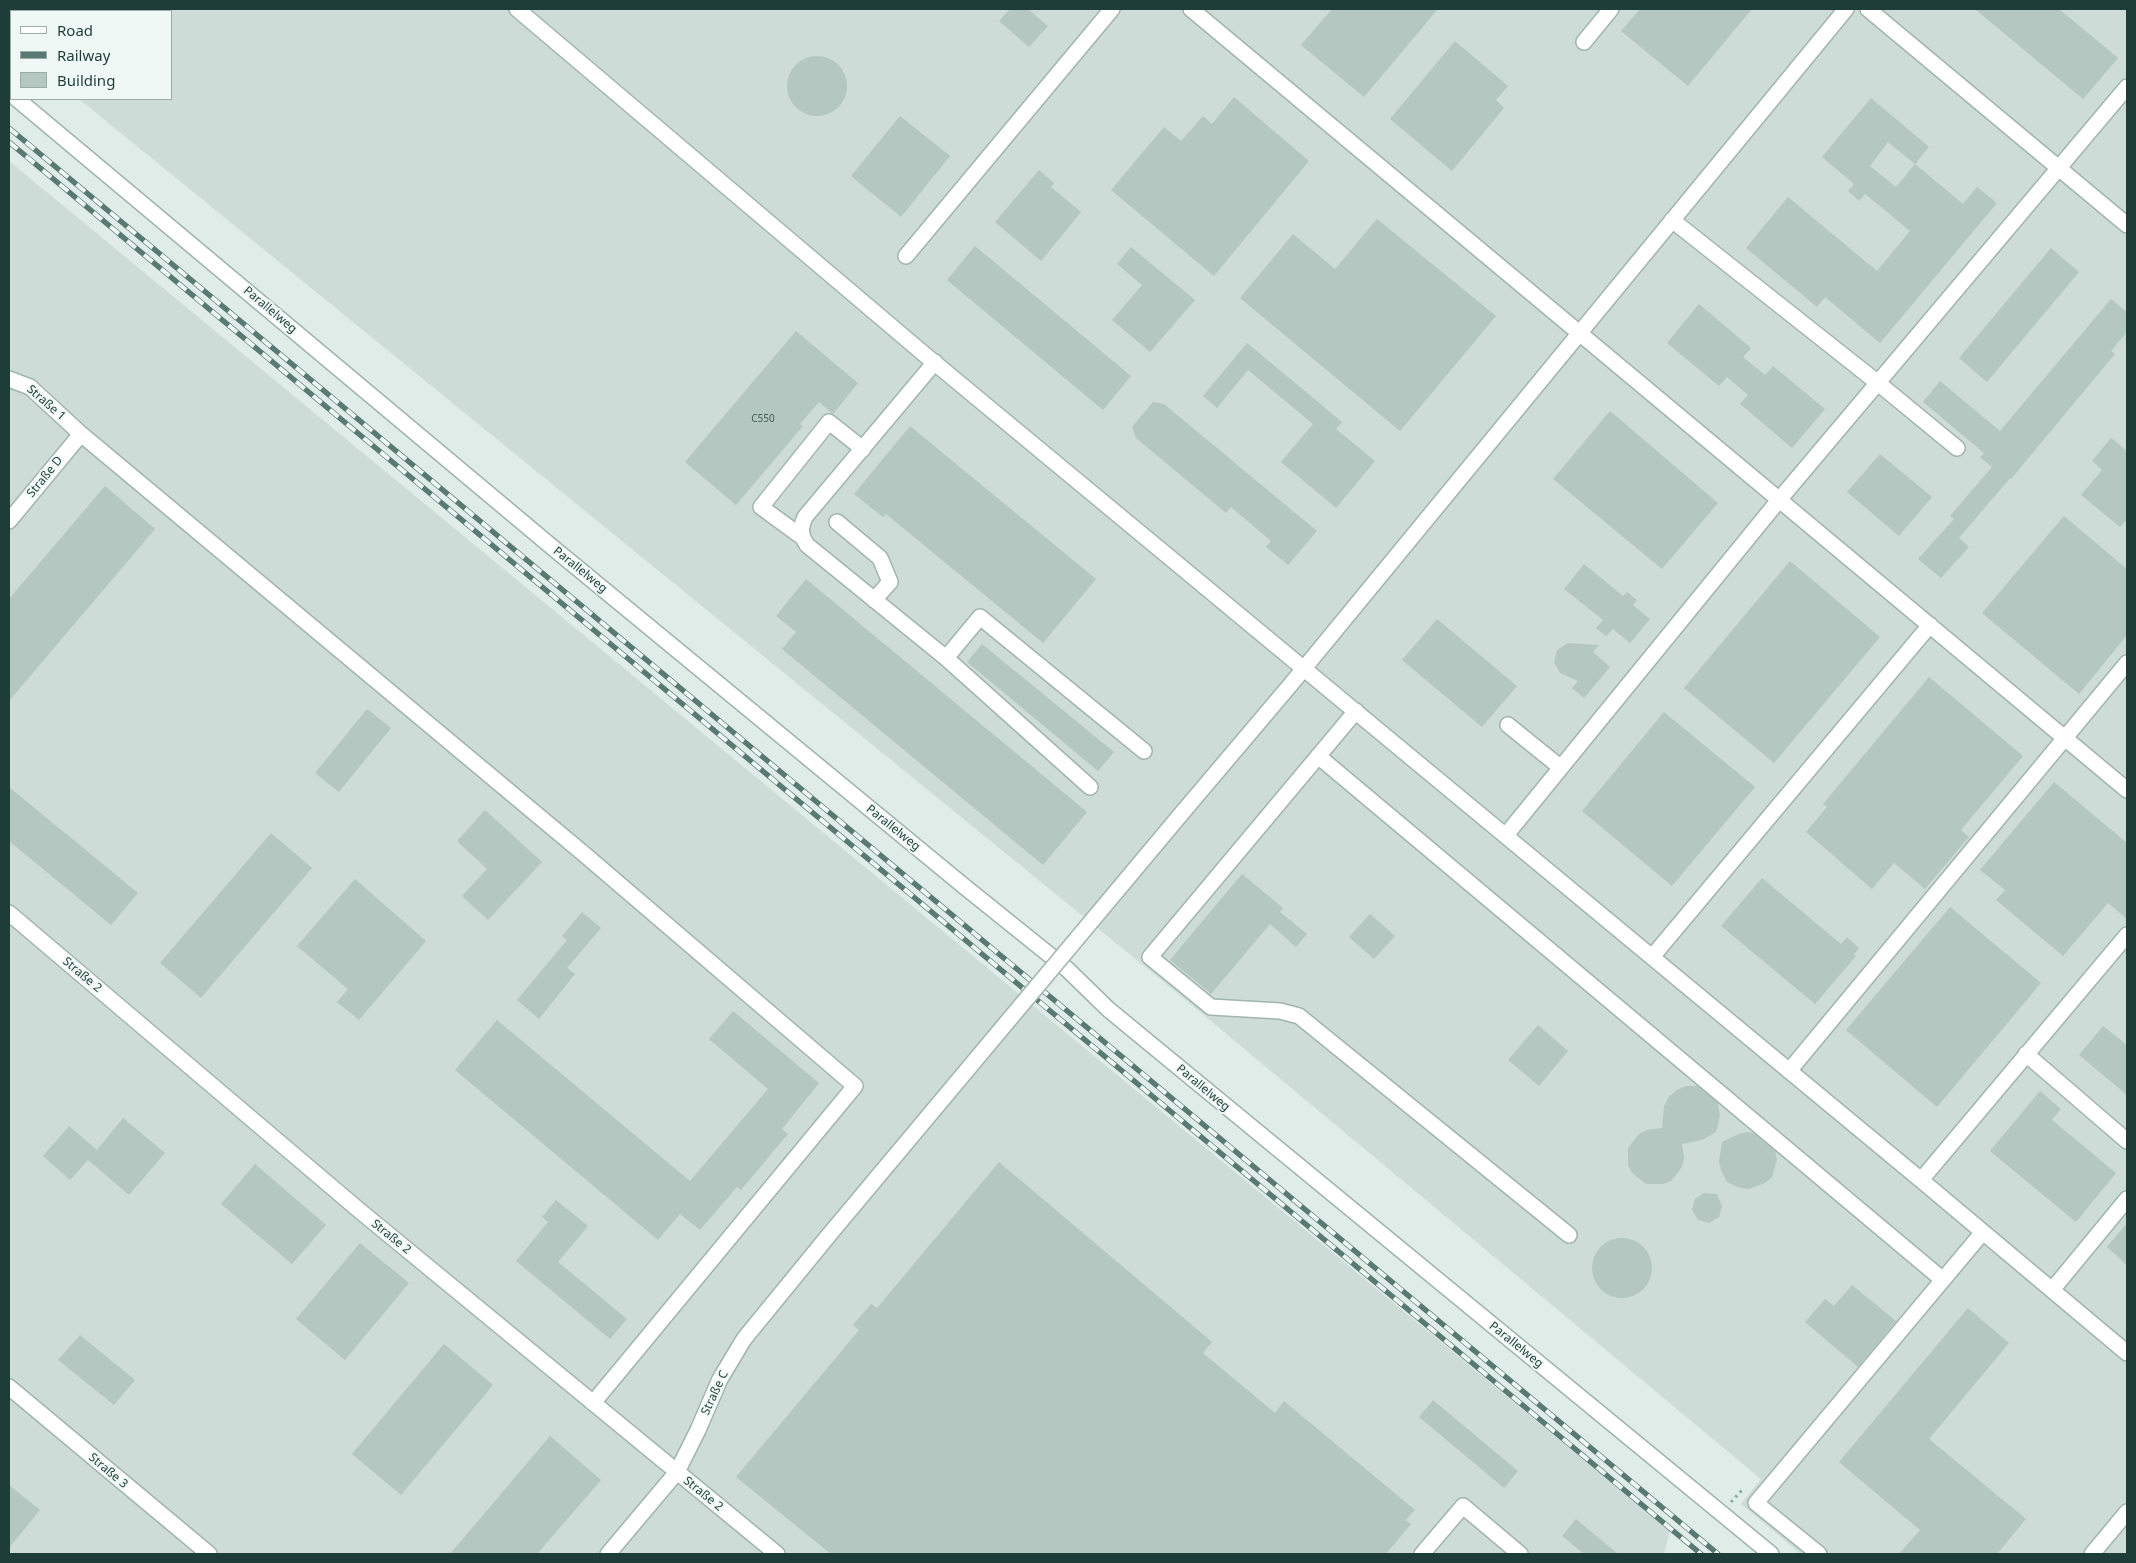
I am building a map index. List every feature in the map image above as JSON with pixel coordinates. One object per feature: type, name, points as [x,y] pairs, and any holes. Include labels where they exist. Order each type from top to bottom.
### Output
[{"type":"street","points":[[517,9],[934,362],[1506,835],[2127,1353]]},
{"type":"street","points":[[906,256],[1112,9]]},
{"type":"street","points":[[1191,9],[2127,790]]},
{"type":"street","points":[[1584,42],[1611,9]]},
{"type":"street","name":"Straße C","points":[[608,1554],[676,1472],[698,1430],[720,1379],[744,1339],[1304,668],[1846,9]]},
{"type":"street","points":[[1868,9],[2127,225]]},
{"type":"street","points":[[1506,835],[1779,500],[2060,169],[2127,87]]},
{"type":"street","name":"Parallelweg","points":[[18,100],[552,547],[965,887],[1030,937],[1067,968],[1108,1008],[1166,1057],[1771,1554]]},
{"type":"street","points":[[1672,220],[1878,383],[1956,448]]},
{"type":"street","points":[[934,362],[805,517],[800,529],[802,537],[806,545],[946,658],[1090,787]]},
{"type":"street","name":"Straße 1","points":[[9,378],[30,387],[81,434],[584,854],[855,1086],[593,1403]]},
{"type":"street","points":[[802,537],[760,507],[830,422],[863,449]]},
{"type":"street","name":"Straße D","points":[[9,521],[81,434]]},
{"type":"street","points":[[837,522],[880,558],[890,582],[874,600]]},
{"type":"street","points":[[946,658],[980,617],[1144,751]]},
{"type":"street","points":[[1652,957],[1930,626]]},
{"type":"street","points":[[1789,1071],[2127,663]]},
{"type":"street","points":[[1356,711],[1150,957],[1211,1007],[1280,1011],[1299,1016],[1569,1235]]},
{"type":"street","points":[[1508,725],[1560,768]]},
{"type":"street","points":[[1318,756],[1943,1280]]},
{"type":"street","name":"Straße 2","points":[[9,913],[352,1205],[778,1554]]},
{"type":"street","points":[[1921,1180],[2127,935]]},
{"type":"street","points":[[2026,1054],[2127,1141]]},
{"type":"street","points":[[2052,1290],[2127,1199]]},
{"type":"street","points":[[1819,1554],[1756,1503],[1983,1232]]},
{"type":"street","name":"Straße 3","points":[[9,1388],[209,1554]]},
{"type":"street","points":[[1422,1554],[1463,1506],[1520,1554]]},
{"type":"street","points":[[2092,1554],[2127,1512]]},
{"type":"shaded area","points":[[9,9],[2127,9],[2127,1554],[1801,1554],[1741,1504],[1761,1479],[1170,987],[80,100],[172,100],[172,10],[10,10],[9,42]]},
{"type":"shaded area","points":[[9,161],[1670,1531],[1664,1554],[9,1554]]},
{"type":"building","points":[[1010,9],[1028,9],[1048,26],[1029,47],[999,21]]},
{"type":"building","points":[[1332,9],[1438,9],[1364,97],[1301,45]]},
{"type":"building","points":[[1640,9],[1752,9],[1688,86],[1621,31]]},
{"type":"building","points":[[1975,9],[2059,9],[2118,58],[2083,99]]},
{"type":"building","points":[[1455,41],[1508,86],[1496,100],[1504,108],[1452,171],[1390,119]]},
{"type":"building","points":[[811,56],[823,56],[839,64],[845,74],[847,86],[845,98],[839,108],[823,116],[811,116],[795,108],[787,92],[787,80],[795,64]]},
{"type":"building","points":[[1234,97],[1309,161],[1214,276],[1111,190],[1164,127],[1181,141],[1203,116],[1212,124]]},
{"type":"building","points":[[1871,98],[1929,147],[1915,164],[1963,204],[1977,187],[1997,203],[1880,343],[1825,297],[1817,307],[1746,248],[1788,197],[1877,271],[1910,231],[1865,194],[1859,201],[1848,191],[1854,184],[1822,157]],"holes":[[[1888,142],[1915,164],[1896,187],[1870,166]]]},
{"type":"building","points":[[900,116],[950,156],[901,217],[851,176]]},
{"type":"building","points":[[1039,170],[1054,183],[1051,187],[1081,212],[1041,261],[995,222]]},
{"type":"building","points":[[1377,219],[1496,316],[1400,431],[1240,298],[1293,234],[1335,269]]},
{"type":"building","points":[[975,246],[1131,376],[1103,410],[947,280]]},
{"type":"building","points":[[1131,247],[1195,300],[1150,352],[1112,320],[1142,285],[1117,264]]},
{"type":"building","points":[[2051,248],[2079,272],[1987,382],[1959,358]]},
{"type":"building","points":[[2111,299],[2127,312],[2127,332],[2111,351],[2115,354],[2011,479],[1959,538],[1969,547],[1941,578],[1918,559],[1954,519],[1950,516],[1992,467],[1980,457],[1984,453],[1923,402],[1940,381],[2000,431]]},
{"type":"building","points":[[1699,304],[1751,348],[1743,357],[1765,375],[1773,366],[1825,409],[1792,448],[1740,404],[1748,395],[1727,377],[1719,386],[1667,343]]},
{"type":"building","points":[[796,331],[858,383],[833,414],[819,402],[800,424],[803,426],[736,505],[685,462]]},
{"type":"building","points":[[1247,343],[1342,422],[1336,429],[1375,461],[1336,508],[1281,462],[1313,424],[1248,370],[1217,408],[1203,396]]},
{"type":"building","points":[[1153,402],[1164,404],[1317,531],[1288,565],[1266,547],[1271,541],[1231,507],[1226,513],[1136,438],[1132,427]]},
{"type":"building","points":[[1610,411],[1718,503],[1662,569],[1553,479]]},
{"type":"building","points":[[910,426],[1096,579],[1043,643],[886,514],[883,517],[854,494]]},
{"type":"building","points":[[2111,438],[2127,451],[2127,519],[2120,527],[2081,495],[2102,470],[2092,461]]},
{"type":"building","points":[[1880,454],[1932,497],[1899,536],[1847,492]]},
{"type":"building","points":[[105,486],[155,529],[9,701],[9,599]]},
{"type":"building","points":[[2064,516],[2127,569],[2127,635],[2079,694],[1982,613]]},
{"type":"building","points":[[1790,561],[1880,637],[1774,763],[1684,688]]},
{"type":"building","points":[[1584,564],[1623,596],[1627,592],[1637,600],[1633,605],[1650,619],[1630,643],[1613,629],[1606,636],[1596,628],[1603,620],[1564,589]]},
{"type":"building","points":[[806,579],[1087,812],[1043,865],[782,649],[796,632],[776,616]]},
{"type":"building","points":[[1437,619],[1517,686],[1482,727],[1402,660]]},
{"type":"building","points":[[1568,643],[1599,645],[1593,652],[1610,667],[1584,698],[1572,688],[1578,681],[1560,673],[1554,662],[1557,650]]},
{"type":"building","points":[[982,644],[1114,752],[1098,771],[967,662]]},
{"type":"building","points":[[1929,677],[2023,756],[1961,830],[1969,837],[1925,889],[1894,863],[1872,889],[1806,832],[1827,807],[1823,804]]},
{"type":"building","points":[[367,709],[391,728],[339,792],[315,773]]},
{"type":"building","points":[[1664,712],[1755,787],[1672,886],[1582,811]]},
{"type":"building","points":[[2054,782],[2127,843],[2127,919],[2108,903],[2063,956],[1996,900],[2005,890],[1980,870]]},
{"type":"building","points":[[9,787],[138,893],[111,925],[9,841]]},
{"type":"building","points":[[485,810],[542,862],[488,920],[462,896],[487,869],[457,841]]},
{"type":"building","points":[[271,833],[312,868],[201,998],[160,963]]},
{"type":"building","points":[[1242,874],[1283,908],[1280,912],[1307,934],[1296,947],[1270,924],[1211,994],[1170,960]]},
{"type":"building","points":[[1762,878],[1841,944],[1847,937],[1859,948],[1854,954],[1856,956],[1815,1004],[1721,926]]},
{"type":"building","points":[[355,879],[426,941],[359,1020],[337,1002],[348,989],[297,946]]},
{"type":"building","points":[[1950,907],[2041,983],[1937,1107],[1846,1030]]},
{"type":"building","points":[[582,912],[601,928],[567,968],[575,974],[539,1019],[517,1000],[567,940],[562,936]]},
{"type":"building","points":[[1370,914],[1395,936],[1374,959],[1349,937]]},
{"type":"building","points":[[733,1011],[819,1083],[782,1129],[788,1134],[741,1190],[737,1187],[700,1230],[680,1214],[658,1240],[455,1070],[497,1020],[690,1181],[768,1089],[709,1039]]},
{"type":"building","points":[[1538,1025],[1568,1051],[1539,1086],[1508,1060]]},
{"type":"building","points":[[2103,1026],[2127,1045],[2127,1095],[2079,1055]]},
{"type":"building","points":[[1686,1086],[1697,1086],[1718,1103],[1720,1116],[1716,1132],[1702,1140],[1682,1144],[1684,1158],[1682,1167],[1671,1181],[1663,1184],[1646,1184],[1632,1173],[1628,1165],[1628,1148],[1639,1134],[1647,1130],[1662,1128],[1664,1106],[1669,1097],[1677,1090]]},
{"type":"building","points":[[2040,1091],[2061,1109],[2052,1120],[2116,1173],[2076,1222],[1990,1151]]},
{"type":"building","points":[[123,1118],[165,1153],[129,1195],[88,1160],[70,1180],[43,1156],[69,1126],[97,1150]]},
{"type":"building","points":[[1747,1132],[1753,1133],[1775,1151],[1777,1160],[1772,1177],[1765,1183],[1749,1189],[1740,1188],[1727,1182],[1719,1161],[1722,1142]]},
{"type":"building","points":[[999,1162],[1212,1342],[1203,1353],[1275,1413],[1284,1401],[1415,1510],[1406,1520],[1411,1524],[1386,1554],[831,1554],[736,1477],[859,1330],[853,1325],[871,1304],[877,1308]]},
{"type":"building","points":[[255,1164],[326,1225],[292,1264],[221,1204]]},
{"type":"building","points":[[1704,1193],[1717,1194],[1722,1206],[1719,1217],[1709,1223],[1698,1220],[1692,1210],[1695,1199]]},
{"type":"building","points":[[556,1200],[588,1226],[558,1262],[627,1319],[610,1339],[516,1261],[548,1222],[542,1217]]},
{"type":"building","points":[[2127,1223],[2127,1265],[2107,1247]]},
{"type":"building","points":[[1622,1238],[1638,1243],[1643,1247],[1647,1252],[1652,1268],[1647,1284],[1643,1289],[1638,1293],[1622,1298],[1606,1293],[1601,1289],[1597,1284],[1592,1268],[1597,1252],[1601,1247],[1606,1243]]},
{"type":"building","points":[[360,1243],[409,1283],[345,1360],[296,1319]]},
{"type":"building","points":[[1852,1285],[1896,1321],[1858,1367],[1805,1322],[1825,1299],[1834,1306]]},
{"type":"building","points":[[1968,1308],[2009,1343],[1929,1439],[2026,1519],[1997,1554],[1899,1554],[1920,1530],[1839,1462]]},
{"type":"building","points":[[80,1335],[135,1380],[114,1405],[58,1360]]},
{"type":"building","points":[[444,1344],[493,1385],[401,1495],[352,1454]]},
{"type":"building","points":[[1433,1400],[1518,1471],[1504,1488],[1419,1417]]},
{"type":"building","points":[[550,1436],[601,1480],[537,1554],[450,1554]]},
{"type":"building","points":[[9,1485],[40,1510],[9,1548]]},
{"type":"building","points":[[1576,1519],[1618,1554],[1584,1554],[1562,1536]]},
{"type":"railway","points":[[9,128],[1718,1554]]},
{"type":"railway","points":[[9,142],[1701,1554]]}]
